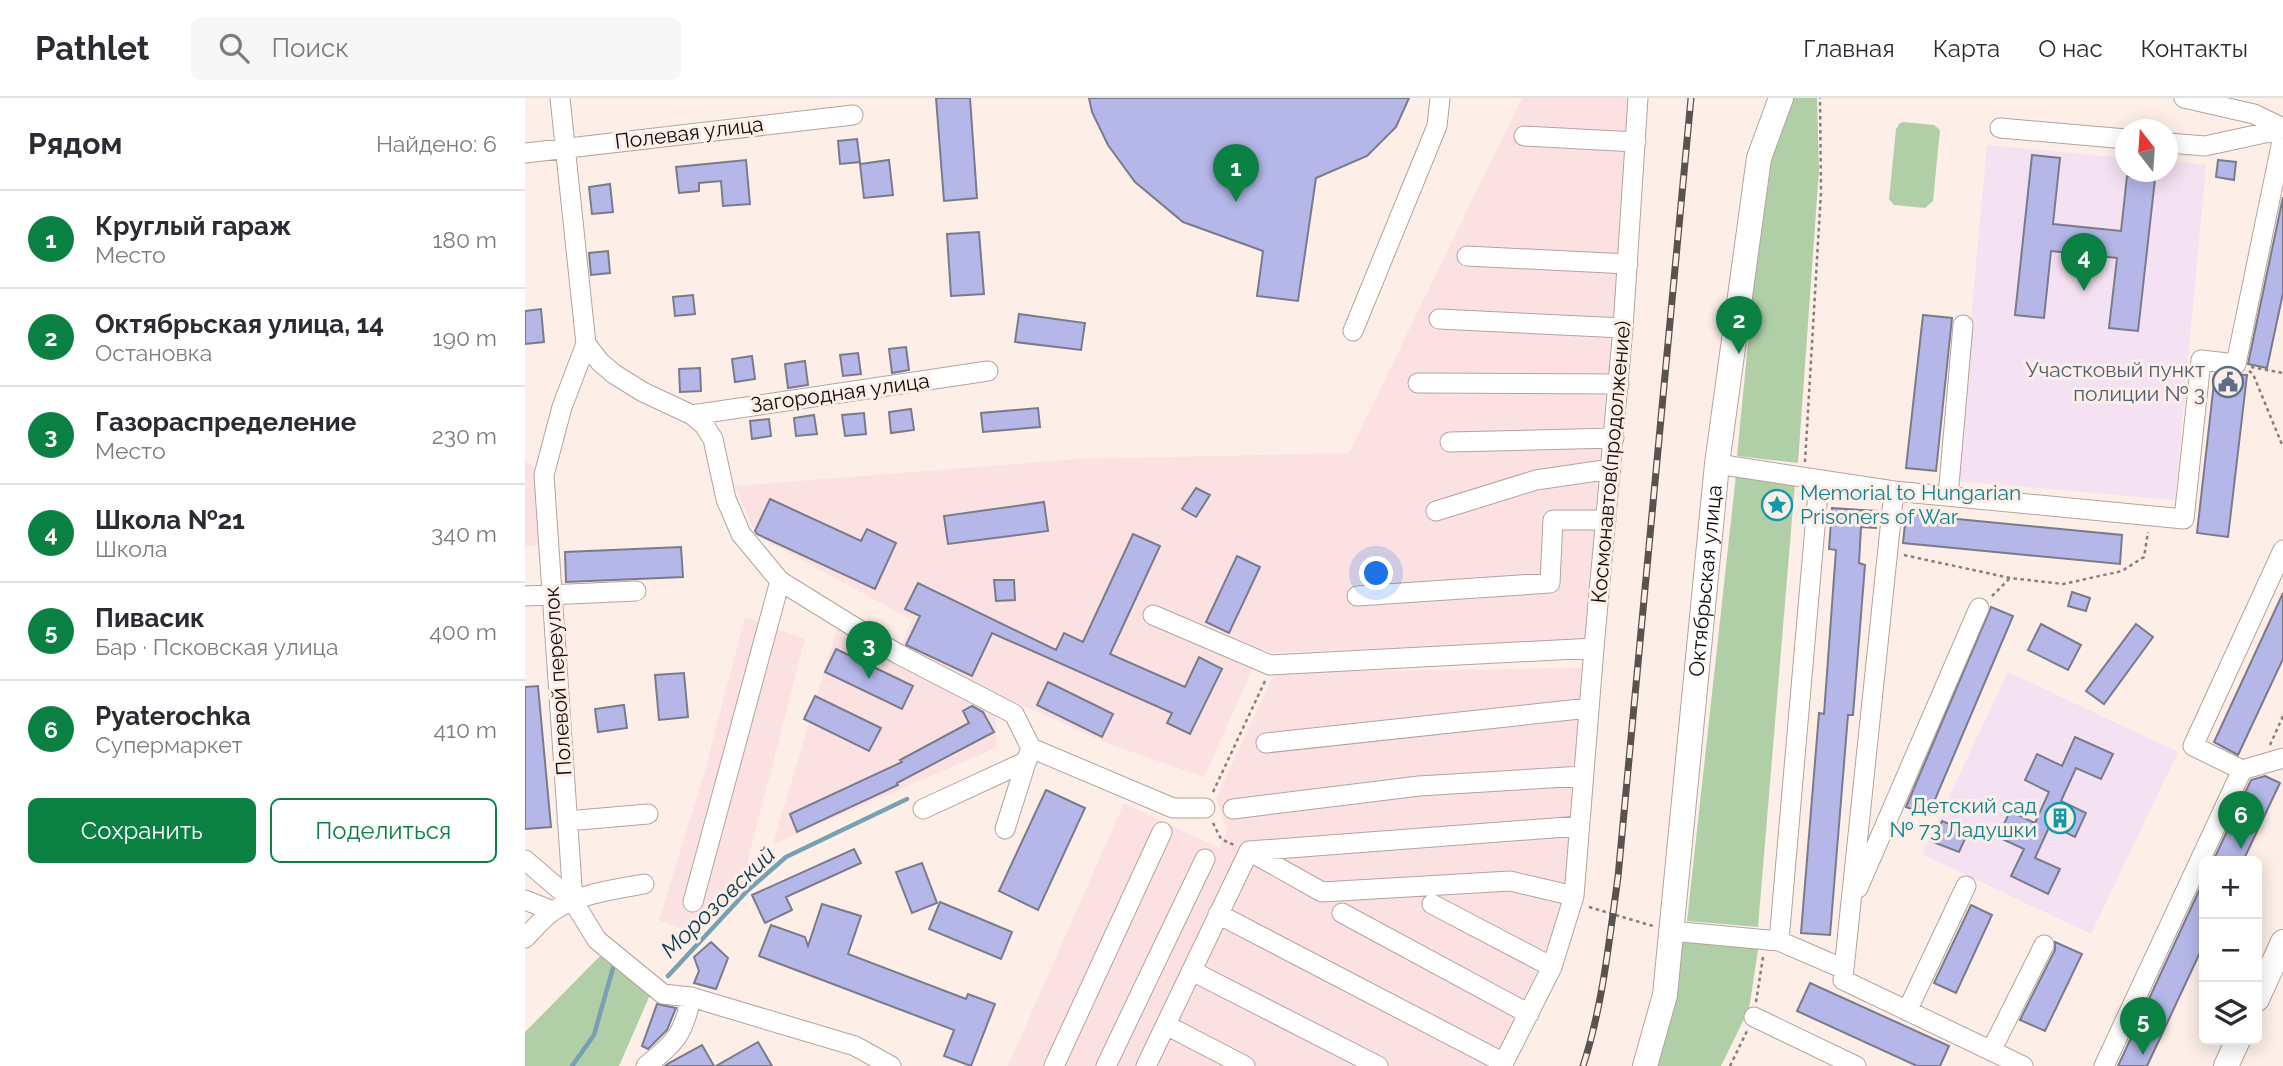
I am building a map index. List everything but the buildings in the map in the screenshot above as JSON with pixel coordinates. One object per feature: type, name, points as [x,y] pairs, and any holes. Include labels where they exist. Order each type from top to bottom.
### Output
[{"type":"main road","name":"Октябрьская улица","points":[[1645,1066],[1665,995],[1717,464],[1759,158],[1781,98]]},
{"type":"main road","points":[[2262,988],[2283,942]]},
{"type":"main road","points":[[2226,1066],[2236,1045]]},
{"type":"street","name":"Полевой переулок","points":[[560,98],[586,344],[534,476],[552,593],[573,901],[597,940],[663,994],[691,997],[855,1046],[891,1066]]},
{"type":"street","points":[[1353,331],[1437,126],[1440,98]]},
{"type":"street","name":"Космонавтов(продолжение)","points":[[1503,1065],[1552,967],[1573,900],[1619,384],[1639,98]]},
{"type":"street","points":[[2184,98],[2255,106],[2283,129]]},
{"type":"street","name":"Полевая улица","points":[[525,153],[853,115]]},
{"type":"street","points":[[2000,128],[2115,138]]},
{"type":"street","points":[[2178,144],[2206,146],[2283,129]]},
{"type":"street","points":[[1524,136],[1636,142]]},
{"type":"street","points":[[1717,464],[1894,491],[2184,519],[2201,360],[2235,363],[2283,136]]},
{"type":"street","points":[[1467,256],[1628,264]]},
{"type":"street","points":[[1439,319],[1623,328]]},
{"type":"street","points":[[1948,496],[1963,326]]},
{"type":"street","points":[[586,344],[600,362],[629,384],[692,415],[704,425],[713,439],[726,499],[741,534],[780,581],[898,654],[1014,714],[1029,755],[1005,829]]},
{"type":"street","name":"Загородная улица","points":[[692,415],[988,371]]},
{"type":"street","points":[[1418,383],[1619,384]]},
{"type":"street","points":[[1450,442],[1613,438]]},
{"type":"street","points":[[1436,511],[1537,480],[1611,469]]},
{"type":"street","points":[[1779,941],[1819,481]]},
{"type":"street","points":[[1894,491],[1843,980],[2023,1066]]},
{"type":"street","points":[[1357,596],[1550,583],[1553,520],[1606,520]]},
{"type":"street","points":[[2283,550],[2193,746],[2251,767],[2283,758]]},
{"type":"street","points":[[693,902],[780,581]]},
{"type":"street","points":[[525,596],[635,591]]},
{"type":"street","points":[[1851,905],[1979,608]]},
{"type":"street","points":[[1153,615],[1273,664],[1594,648]]},
{"type":"street","points":[[1266,743],[1589,708]]},
{"type":"street","points":[[923,809],[1029,755],[1173,808],[1205,807]]},
{"type":"street","points":[[2104,1066],[2251,767]]},
{"type":"street","points":[[1233,809],[1419,786],[1583,776]]},
{"type":"street","points":[[567,821],[648,814]]},
{"type":"street","points":[[1249,852],[1579,826]]},
{"type":"street","points":[[1054,1066],[1162,832]]},
{"type":"street","points":[[1249,852],[1322,892],[1510,881],[1573,900]]},
{"type":"street","points":[[1146,1066],[1249,852]]},
{"type":"street","points":[[1106,1066],[1205,859]]},
{"type":"street","points":[[525,860],[573,901]]},
{"type":"street","points":[[525,938],[553,911],[573,901],[614,889],[644,884]]},
{"type":"street","points":[[1907,1010],[1966,886]]},
{"type":"street","points":[[525,900],[553,911]]},
{"type":"street","points":[[1432,904],[1552,967]]},
{"type":"street","points":[[1342,913],[1529,1014]]},
{"type":"street","points":[[1218,914],[1503,1065]]},
{"type":"street","points":[[1671,931],[1779,941],[1844,969]]},
{"type":"street","points":[[1991,1051],[2044,945]]},
{"type":"street","points":[[1192,971],[1378,1066]]},
{"type":"street","points":[[646,1066],[670,1047],[686,1022],[691,997]]},
{"type":"street","points":[[1754,1017],[1851,1065]]},
{"type":"street","points":[[1165,1025],[1245,1066]]},
{"type":"path","points":[[2235,363],[2283,373]]},
{"type":"path","points":[[2235,363],[2253,374],[2283,447]]},
{"type":"path","points":[[1887,552],[2010,578],[2063,584],[2122,571],[2144,557],[2150,515]]},
{"type":"path","points":[[1979,608],[2010,578]]},
{"type":"path","points":[[1249,852],[1221,839],[1205,807],[1273,664]]},
{"type":"path","points":[[2251,767],[2283,716]]},
{"type":"path","points":[[1573,900],[1671,931]]},
{"type":"shaded area","points":[[1522,98],[1629,98],[1620,274],[1586,640],[1274,653],[1262,648],[1204,777],[1109,744],[976,684],[901,646],[912,620],[756,535],[735,486],[1078,459],[1349,453]]},
{"type":"shaded area","points":[[1987,145],[2115,157],[2115,182],[2178,182],[2178,162],[2206,165],[2175,500],[1956,481]]},
{"type":"shaded area","points":[[525,460],[535,468],[540,544],[525,547]]},
{"type":"shaded area","points":[[745,617],[805,639],[742,883],[695,934],[659,920],[703,778]]},
{"type":"shaded area","points":[[837,628],[996,715],[996,748],[773,844]]},
{"type":"shaded area","points":[[1582,668],[1569,875],[1550,955],[1490,1066],[1008,1066],[1124,803],[1219,848],[1227,830],[1216,798],[1275,672]]},
{"type":"shaded area","points":[[2008,672],[2178,752],[2091,934],[1922,854]]},
{"type":"green space","points":[[1790,98],[1817,98],[1819,170],[1798,463],[1737,456],[1764,179]]},
{"type":"green space","points":[[1904,122],[1934,125],[1940,130],[1933,201],[1925,208],[1894,205],[1889,199],[1896,129]]},
{"type":"green space","points":[[1736,475],[1795,483],[1758,927],[1687,921]]},
{"type":"green space","points":[[1681,938],[1759,944],[1749,1009],[1721,1066],[1652,1066]]},
{"type":"green space","points":[[600,956],[653,988],[619,1066],[525,1066],[525,1032]]},
{"type":"waterway","name":"Морозовский","points":[[668,976],[747,891],[786,857],[907,799]]},
{"type":"waterway","name":"Морозовский","points":[[572,1066],[594,1035],[613,968]]},
{"type":"railway","points":[[1583,1066],[1600,996],[1618,877],[1691,98]]},
{"type":"place","name":"Круглый гараж","points":[[1236,202]]},
{"type":"place","name":"Школа №21","points":[[2084,291]]},
{"type":"place","name":"Октябрьская улица, 14","points":[[1739,354]]},
{"type":"place","name":"Участковый пункт полиции № 3","points":[[2228,382]]},
{"type":"place","name":"Memorial to Hungarian Prisoners of War","points":[[1777,505]]},
{"type":"place","name":"Газораспределение","points":[[869,679]]},
{"type":"place","name":"Детский сад № 73 Ладушки","points":[[2060,818]]},
{"type":"place","name":"Pyaterochka","points":[[2241,849]]},
{"type":"place","name":"Пивасик","points":[[2143,1055]]}]
